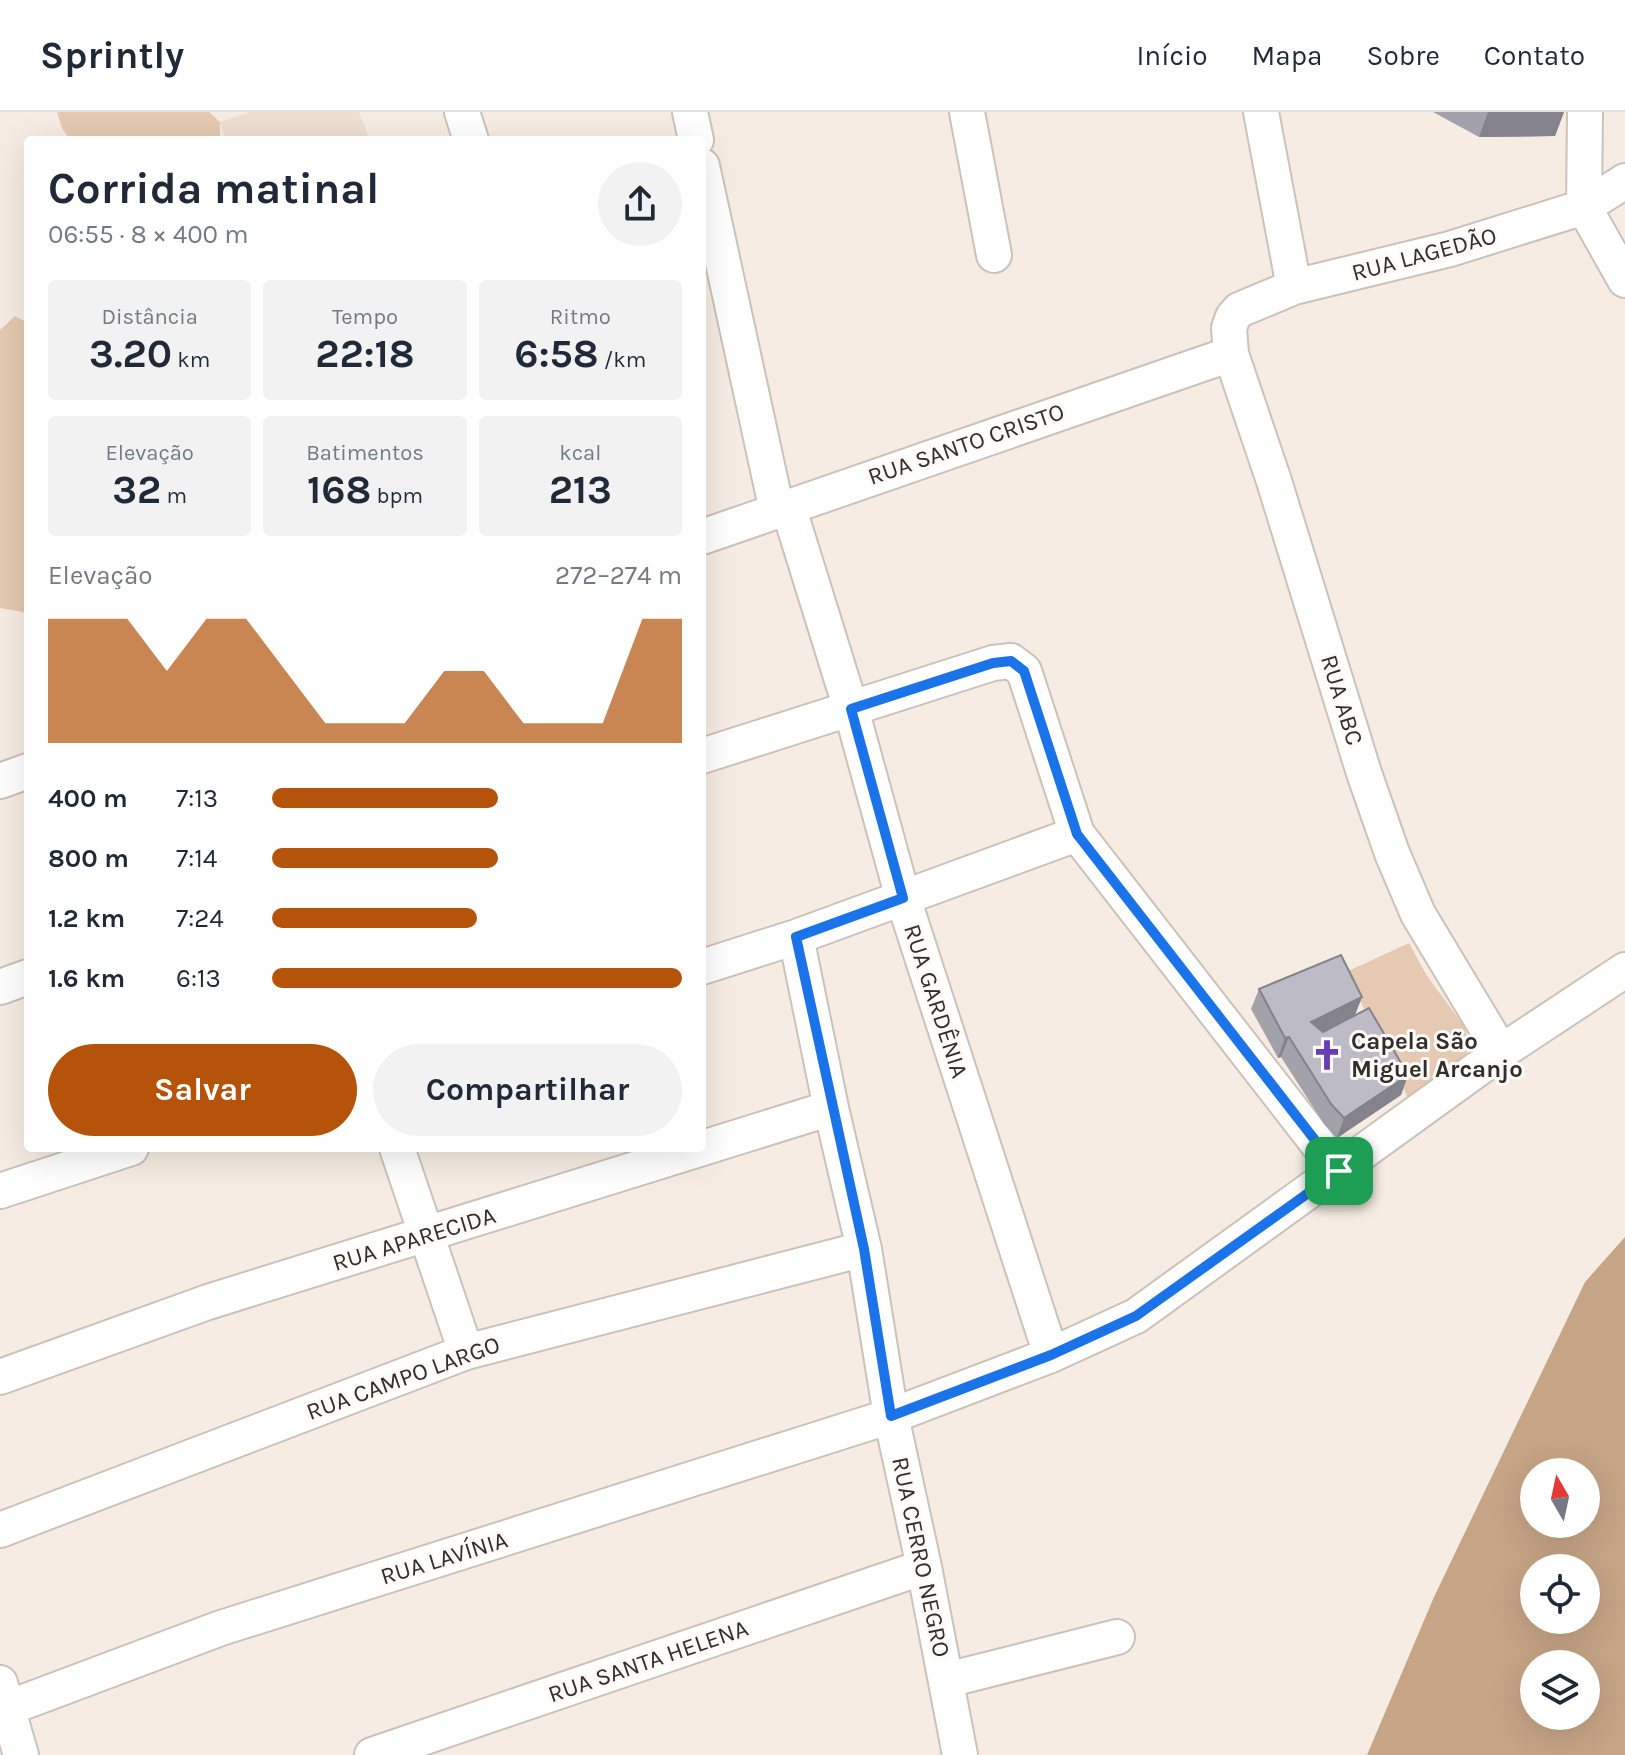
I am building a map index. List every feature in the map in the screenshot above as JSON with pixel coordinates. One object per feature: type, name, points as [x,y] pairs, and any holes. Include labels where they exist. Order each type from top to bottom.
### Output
[{"type":"street","points":[[462,112],[470,136]]},
{"type":"street","points":[[690,112],[695,136]]},
{"type":"street","points":[[967,112],[994,255]]},
{"type":"street","points":[[1261,112],[1294,287]]},
{"type":"street","points":[[1585,112],[1584,207],[1625,280]]},
{"type":"street","name":"RUA LAGEDÃO","points":[[1230,341],[1233,317],[1239,310],[1294,287],[1450,249],[1584,207],[1625,181]]},
{"type":"street","name":"RUA GARDÊNIA","points":[[706,183],[783,508],[851,709],[903,898],[1051,1355]]},
{"type":"street","name":"RUA SANTO CRISTO","points":[[706,536],[1230,341]]},
{"type":"street","name":"RUA ABC","points":[[1230,341],[1364,773],[1392,853],[1418,914],[1501,1052]]},
{"type":"street","points":[[706,755],[993,663],[1011,661],[1024,671],[1077,834],[1339,1171]]},
{"type":"street","points":[[0,781],[24,772]]},
{"type":"street","points":[[706,966],[796,937],[1077,834]]},
{"type":"street","name":"RUA CERRO NEGRO","points":[[796,937],[864,1249],[891,1416],[947,1680],[952,1753]]},
{"type":"street","name":"RUA LAVÍNIA","points":[[2,1701],[221,1628],[891,1416],[1051,1355],[1136,1316],[1501,1052],[1625,970]]},
{"type":"street","points":[[0,987],[24,978]]},
{"type":"street","name":"RUA APARECIDA","points":[[706,1147],[831,1108]]},
{"type":"street","points":[[0,1191],[119,1152]]},
{"type":"street","points":[[398,1152],[466,1352]]},
{"type":"street","name":"RUA APARECIDA","points":[[0,1377],[208,1302],[691,1152]]},
{"type":"street","name":"RUA CAMPO LARGO","points":[[0,1530],[466,1352],[864,1249]]},
{"type":"street","name":"RUA SANTA HELENA","points":[[372,1755],[924,1567]]},
{"type":"street","points":[[947,1680],[1117,1637]]},
{"type":"street","points":[[2,1701],[21,1755]]},
{"type":"shaded area","points":[[57,112],[209,112],[220,122],[220,136],[67,136]]},
{"type":"shaded area","points":[[250,112],[359,112],[368,136],[225,136],[220,122]]},
{"type":"shaded area","points":[[15,316],[24,321],[24,612],[0,608],[0,330]]},
{"type":"shaded area","points":[[1409,943],[1427,976],[1464,1026],[1469,1041],[1464,1063],[1411,1105],[1381,1038],[1344,973]]},
{"type":"shaded area","points":[[1625,1237],[1625,1755],[1367,1755],[1434,1597],[1585,1282]]},
{"type":"building","name":"Capela São Miguel Arcanjo","points":[[1341,955],[1362,997],[1311,1022],[1323,1032],[1369,1008],[1408,1075],[1344,1118],[1331,1104],[1289,1037],[1285,1038],[1259,989]]},
{"type":"place","name":"Capela São Miguel Arcanjo","points":[[1327,1055]]},
{"type":"route","points":[[1011,661],[1024,671],[1077,834],[1339,1171],[1136,1316],[1051,1355],[891,1416],[864,1249],[796,937],[903,898],[851,709],[993,663],[1011,661]]}]
